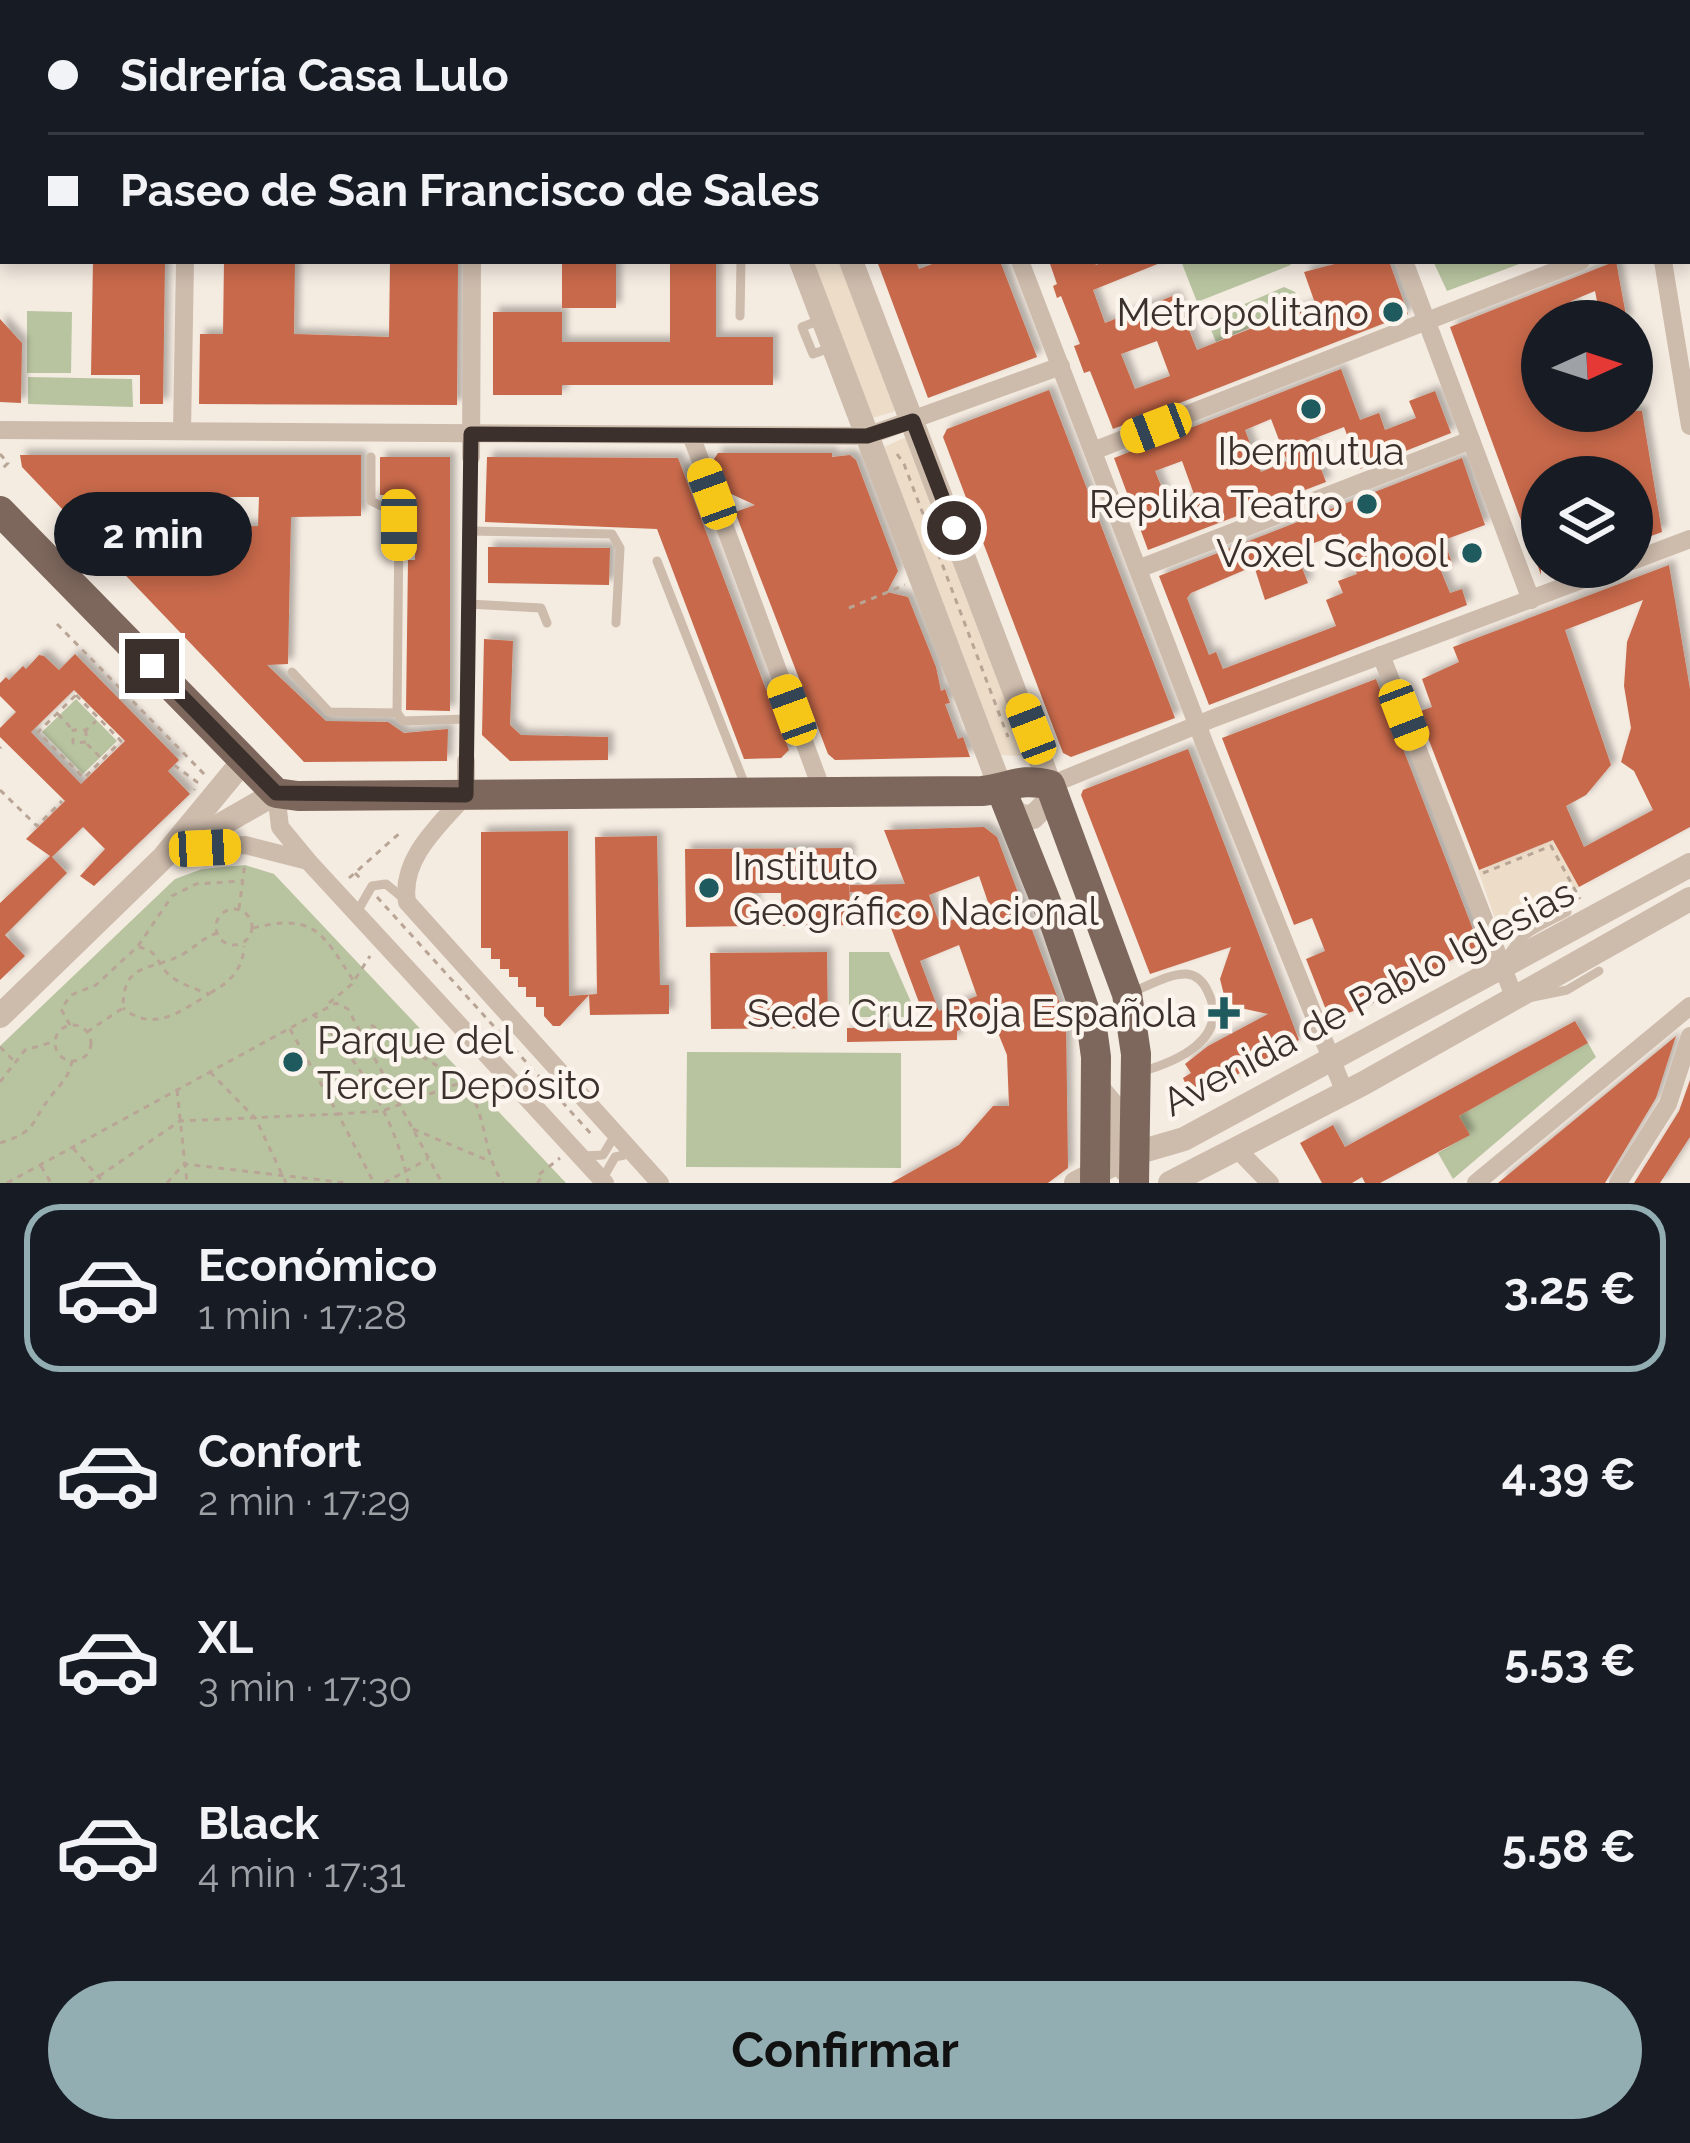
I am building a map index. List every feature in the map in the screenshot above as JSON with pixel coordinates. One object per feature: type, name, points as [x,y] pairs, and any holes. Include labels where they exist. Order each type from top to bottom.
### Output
[{"type":"main road","points":[[0,511],[276,793],[1004,795],[1024,780],[1051,787],[1127,994],[1133,1023],[1136,1073],[1113,1174]]},
{"type":"main road","points":[[1004,795],[1086,1011],[1113,1174]]},
{"type":"street","points":[[182,431],[185,264]]},
{"type":"street","points":[[471,457],[472,264]]},
{"type":"street","points":[[802,264],[833,346],[876,434],[1004,795]]},
{"type":"street","points":[[852,264],[1051,787],[1199,725],[1562,588]]},
{"type":"street","points":[[1022,264],[1329,1062],[1345,1093]]},
{"type":"street","points":[[1405,264],[1531,600]]},
{"type":"street","points":[[1093,451],[1573,264]]},
{"type":"street","points":[[1663,264],[1690,426]]},
{"type":"street","points":[[0,430],[876,434],[1061,365]]},
{"type":"street","points":[[371,433],[371,457]]},
{"type":"street","points":[[691,435],[823,793]]},
{"type":"street","points":[[1138,569],[1471,440]]},
{"type":"street","points":[[1653,553],[1690,539]]},
{"type":"street","points":[[1381,655],[1515,999]]},
{"type":"street","points":[[0,1016],[164,857],[244,760]]},
{"type":"street","points":[[466,761],[466,795],[425,842],[404,885],[407,902],[660,1183]]},
{"type":"street","points":[[164,857],[276,793],[280,827],[308,862],[603,1182]]},
{"type":"street","points":[[164,857],[245,845],[308,862]]},
{"type":"street","name":"Avenida de Pablo Iglesias","points":[[1113,1174],[1690,865]]},
{"type":"street","name":"Avenida de Pablo Iglesias","points":[[1170,1183],[1345,1093],[1690,899]]},
{"type":"street","points":[[1476,1183],[1690,1006]]},
{"type":"street","points":[[1618,1183],[1668,1104],[1690,1036]]},
{"type":"street","points":[[1237,1149],[1270,1183]]},
{"type":"lane","points":[[740,316],[741,264]]},
{"type":"lane","points":[[371,457],[371,501],[392,511],[399,525],[397,713],[403,721],[467,719]]},
{"type":"lane","points":[[466,761],[471,457]]},
{"type":"lane","points":[[470,531],[613,534],[620,548],[616,623]]},
{"type":"lane","points":[[657,561],[748,794]]},
{"type":"lane","points":[[469,604],[541,608],[547,623]]},
{"type":"lane","points":[[292,671],[329,712],[397,713]]},
{"type":"lane","points":[[356,914],[372,886],[386,884],[407,902]]},
{"type":"lane","points":[[1501,970],[1512,946],[1526,933],[1567,912]]},
{"type":"lane","points":[[1515,999],[1567,990],[1599,971]]},
{"type":"lane","points":[[1127,994],[1181,975],[1194,976],[1207,989],[1214,1012],[1204,1041],[1163,1065],[1136,1073]]},
{"type":"lane","points":[[578,1155],[602,1155],[615,1134]]},
{"type":"lane","points":[[603,1182],[615,1157],[633,1153]]},
{"type":"path","points":[[1180,299],[1188,323]]},
{"type":"path","points":[[876,434],[904,464],[1008,737]]},
{"type":"path","points":[[0,454],[8,463],[0,471]]},
{"type":"path","points":[[848,608],[907,584]]},
{"type":"path","points":[[57,624],[220,791]]},
{"type":"path","points":[[76,694],[121,741],[83,778],[38,731],[57,713],[76,694]]},
{"type":"path","points":[[57,713],[73,730],[73,742],[61,755]]},
{"type":"path","points":[[98,718],[86,730],[86,742],[103,760]]},
{"type":"path","points":[[73,730],[86,730]]},
{"type":"path","points":[[73,742],[86,742]]},
{"type":"path","points":[[174,765],[197,782],[193,787]]},
{"type":"path","points":[[0,790],[37,826],[62,801]]},
{"type":"path","points":[[335,891],[401,832],[425,842]]},
{"type":"path","points":[[239,909],[245,845]]},
{"type":"path","points":[[1487,871],[1551,846],[1580,899]]},
{"type":"path","points":[[87,1032],[70,1024],[61,1009],[71,995],[96,985],[137,947],[172,896],[196,884],[245,881]]},
{"type":"path","points":[[217,933],[131,976],[123,990],[122,1008],[158,1021],[171,1018],[229,982],[253,928],[249,916],[239,909],[223,913],[217,933],[228,945],[244,943]]},
{"type":"path","points":[[253,928],[296,921],[311,927],[325,937],[353,980]]},
{"type":"path","points":[[8,1183],[328,1004],[382,942]]},
{"type":"path","points":[[137,947],[149,949],[169,975],[208,994]]},
{"type":"path","points":[[328,1004],[340,1003],[348,1009],[442,1183]]},
{"type":"path","points":[[87,1032],[122,1008]]},
{"type":"path","points":[[312,1013],[349,1054],[382,1111],[408,1183]]},
{"type":"path","points":[[70,1024],[59,1030],[54,1042],[61,1057],[83,1058],[90,1048],[87,1032]]},
{"type":"path","points":[[371,1025],[464,1082],[479,1100],[489,1161],[503,1183]]},
{"type":"path","points":[[289,1026],[374,1183]]},
{"type":"path","points":[[0,1082],[25,1050],[54,1042]]},
{"type":"path","points":[[0,1047],[16,1063]]},
{"type":"path","points":[[0,1143],[35,1125],[51,1096],[68,1080],[72,1061]]},
{"type":"path","points":[[209,1070],[256,1119],[286,1183]]},
{"type":"path","points":[[89,1183],[180,1121],[382,1111],[464,1082]]},
{"type":"path","points":[[177,1088],[187,1183]]},
{"type":"path","points":[[412,1129],[489,1161]]},
{"type":"path","points":[[72,1147],[104,1183]]},
{"type":"path","points":[[383,1183],[428,1159]]},
{"type":"path","points":[[184,1164],[347,1183]]},
{"type":"path","points":[[167,1183],[184,1164]]},
{"type":"path","points":[[40,1165],[51,1183]]},
{"type":"path","points":[[537,1183],[536,1176],[547,1166]]},
{"type":"green space","points":[[1182,264],[1291,265],[1197,302]]},
{"type":"green space","points":[[1434,264],[1519,264],[1447,291]]},
{"type":"green space","points":[[1284,287],[1295,292],[1301,306],[1216,342],[1207,320]]},
{"type":"green space","points":[[27,311],[72,312],[71,373],[27,373]]},
{"type":"green space","points":[[28,377],[132,379],[133,407],[28,404]]},
{"type":"green space","points":[[76,699],[117,741],[83,774],[42,732]]},
{"type":"green space","points":[[245,865],[274,874],[566,1183],[0,1183],[0,1046],[175,879],[202,869]]},
{"type":"green space","points":[[849,952],[889,952],[911,1002],[904,1017],[849,1017]]},
{"type":"green space","points":[[1588,1043],[1596,1057],[1453,1179],[1438,1153],[1469,1135],[1459,1116]]},
{"type":"green space","points":[[687,1052],[901,1053],[901,1168],[686,1167]]},
{"type":"shaded area","points":[[811,264],[842,264],[895,410],[872,418]]},
{"type":"shaded area","points":[[908,438],[1027,756],[1001,755],[884,447]]},
{"type":"shaded area","points":[[1553,840],[1579,887],[1499,930],[1478,870]]},
{"type":"building","points":[[93,264],[165,264],[163,404],[140,404],[140,375],[91,375]]},
{"type":"building","points":[[224,264],[295,264],[294,334],[389,337],[390,264],[458,264],[457,405],[199,404],[200,334],[223,334]]},
{"type":"building","points":[[562,264],[616,264],[616,308],[562,308]]},
{"type":"building","points":[[670,264],[716,264],[716,337],[773,337],[773,385],[562,385],[562,395],[493,395],[493,312],[562,312],[562,342],[670,342]]},
{"type":"building","points":[[878,264],[917,264],[919,269],[932,264],[1001,264],[1037,357],[928,398]]},
{"type":"building","points":[[1050,264],[1158,264],[1093,290],[1105,323],[1175,295],[1197,350],[1315,303],[1304,272],[1335,264],[1390,264],[1408,314],[1113,429],[1090,371],[1084,373],[1074,346],[1080,344],[1053,286],[1057,284]],"holes":[[[1157,341],[1170,376],[1135,389],[1121,354]]]},
{"type":"building","points":[[1608,264],[1617,264],[1623,300],[1597,300],[1595,291],[1573,300],[1521,300],[1521,432],[1645,432],[1649,456],[1521,456],[1521,520],[1450,327]]},
{"type":"building","points":[[0,319],[22,343],[21,403],[0,402]]},
{"type":"building","points":[[1341,369],[1360,420],[1379,413],[1385,430],[1416,418],[1409,401],[1435,391],[1451,433],[1360,469],[1344,427],[1310,440],[1326,482],[1148,550],[1114,458]],"holes":[[[1271,419],[1287,461],[1261,472],[1245,430]],[[1182,461],[1195,497],[1170,507],[1155,471]]]},
{"type":"building","points":[[1049,390],[1175,718],[1071,757],[1063,753],[943,437],[947,429]]},
{"type":"building","points":[[718,453],[832,453],[832,457],[850,455],[856,460],[898,571],[887,592],[908,597],[941,691],[945,689],[950,703],[945,704],[958,739],[963,737],[970,757],[835,760],[828,754],[735,512],[755,505],[727,492],[714,459]]},
{"type":"building","points":[[20,455],[361,455],[361,516],[291,517],[288,664],[267,665],[326,721],[388,722],[404,733],[448,729],[447,761],[304,762],[22,467]],"holes":[[[226,497],[259,497],[258,526],[226,527]]]},
{"type":"building","points":[[380,457],[450,457],[450,711],[406,710],[408,560],[415,560],[416,506],[401,495],[380,495]]},
{"type":"building","points":[[487,457],[678,458],[789,750],[781,758],[744,759],[657,529],[485,522]]},
{"type":"building","points":[[1462,458],[1485,525],[1444,540],[1453,566],[1441,571],[1450,593],[1462,589],[1467,605],[1209,705],[1159,576]],"holes":[[[1341,533],[1357,574],[1338,581],[1343,593],[1326,600],[1336,626],[1223,669],[1216,652],[1209,655],[1187,598],[1254,566],[1265,600],[1308,583],[1295,550]]]},
{"type":"building","points":[[1653,478],[1662,532],[1653,535]]},
{"type":"building","points":[[488,547],[610,548],[609,585],[488,583]]},
{"type":"building","points":[[1669,565],[1690,689],[1690,827],[1579,887],[1553,840],[1479,870],[1418,712],[1432,707],[1422,679],[1459,662],[1453,647],[1608,588],[1653,588],[1653,571]],"holes":[[[1643,600],[1627,642],[1624,686],[1631,728],[1621,762],[1634,771],[1653,810],[1584,847],[1566,806],[1586,795],[1611,765],[1565,630]]]},
{"type":"building","points":[[484,639],[513,641],[510,725],[521,735],[608,737],[608,760],[510,761],[482,735]]},
{"type":"building","points":[[75,654],[179,760],[168,771],[190,794],[94,886],[80,876],[105,849],[83,827],[52,857],[67,873],[5,935],[25,956],[0,980],[0,903],[50,856],[26,839],[65,801],[0,737],[0,728],[16,712],[0,696],[0,683],[23,666],[26,669],[39,655],[59,670]],"holes":[[[74,690],[125,741],[81,784],[31,732]]]},
{"type":"building","points":[[1376,679],[1479,945],[1369,1005],[1330,1020],[1306,959],[1325,951],[1312,918],[1294,925],[1222,738]]},
{"type":"building","points":[[1188,749],[1299,1040],[1190,1101],[1183,1078],[1191,1073],[1185,1064],[1268,1014],[1236,1007],[1225,999],[1220,979],[1231,947],[1150,974],[1081,795],[1083,790]]},
{"type":"building","points":[[984,827],[997,837],[1066,1020],[1068,1168],[1048,1183],[891,1183],[959,1145],[993,1106],[1009,1106],[1007,1055],[992,1018],[957,1031],[957,1040],[847,1042],[847,1028],[929,1029],[879,896],[850,892],[850,885],[905,884],[884,830]],"holes":[[[979,876],[989,905],[940,925],[929,895]],[[959,945],[977,996],[939,1011],[920,961]]]},
{"type":"building","points":[[568,831],[569,996],[597,994],[595,837],[657,836],[660,985],[669,985],[669,1014],[590,1015],[589,995],[560,1026],[553,1026],[544,1016],[544,1007],[536,1007],[536,997],[526,997],[526,987],[518,987],[518,977],[509,977],[509,969],[500,969],[500,959],[491,959],[491,948],[481,948],[481,832]]},
{"type":"building","name":"Instituto Geográfico Nacional","points":[[849,848],[850,925],[782,926],[781,893],[754,893],[755,926],[686,927],[685,849]]},
{"type":"building","name":"Instituto Geográfico Nacional","points":[[827,952],[828,1028],[711,1029],[710,953]]},
{"type":"building","points":[[1575,1021],[1588,1043],[1459,1116],[1470,1135],[1380,1183],[1365,1183],[1362,1177],[1352,1183],[1322,1183],[1300,1143],[1333,1125],[1345,1147]]},
{"type":"building","points":[[1676,1036],[1656,1098],[1605,1183],[1498,1183]]},
{"type":"building","points":[[1690,1080],[1690,1137],[1660,1183],[1634,1183],[1679,1111]]},
{"type":"place","name":"Metropolitano","points":[[1393,312]]},
{"type":"place","name":"Ibermutua","points":[[1311,409]]},
{"type":"place","name":"Replika Teatro","points":[[1367,504]]},
{"type":"place","name":"Voxel School","points":[[1472,553]]},
{"type":"place","name":"Instituto Geográfico Nacional","points":[[709,888]]},
{"type":"place","name":"Sede Cruz Roja Española","points":[[1224,1013]]},
{"type":"place","name":"Parque del Tercer Depósito","points":[[293,1062]]},
{"type":"route","points":[[152,666],[276,793],[466,795],[471,434],[867,436],[913,421],[954,528]]}]
